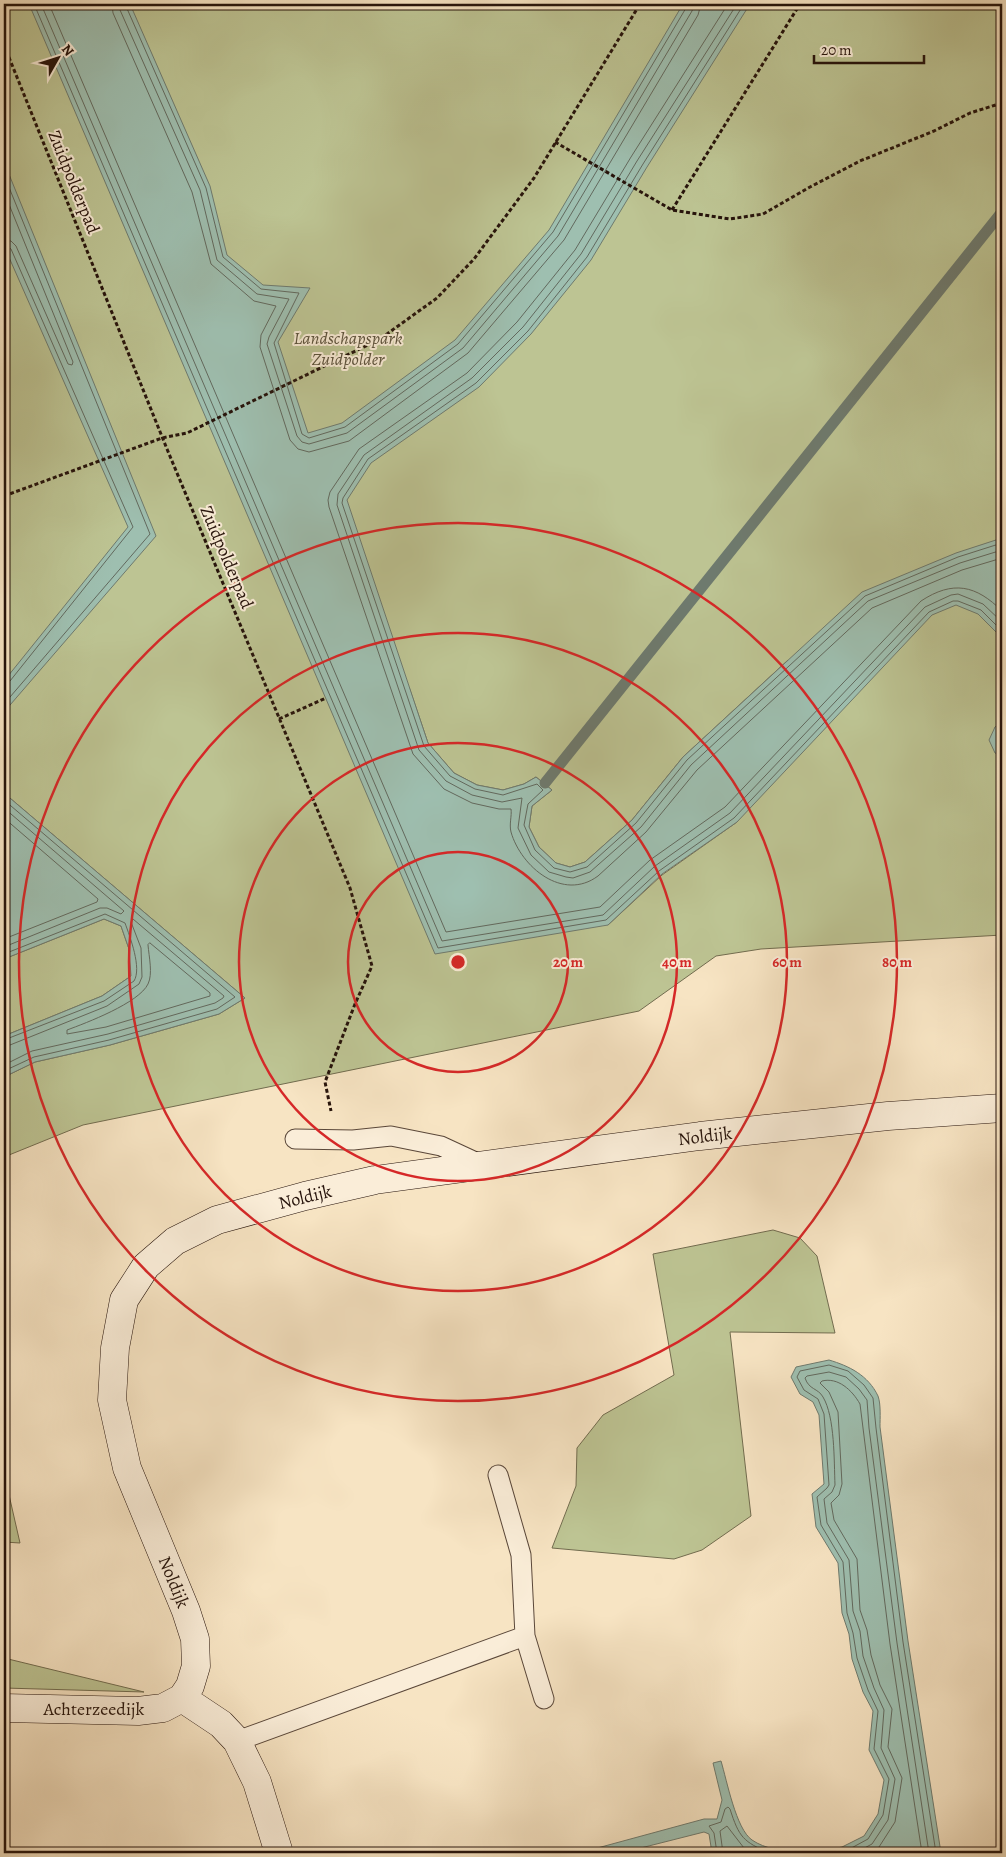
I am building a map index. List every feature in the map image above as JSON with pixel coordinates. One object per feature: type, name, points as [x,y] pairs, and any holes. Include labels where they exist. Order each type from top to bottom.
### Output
[{"type":"street","name":"Noldijk","points":[[182,1698],[190,1686],[196,1666],[194,1639],[186,1611],[127,1468],[112,1400],[115,1348],[124,1300],[146,1266],[175,1241],[217,1220],[305,1196],[375,1180],[710,1134],[888,1116],[1002,1108]]},
{"type":"street","name":"Achterzeedijk","points":[[4,1708],[138,1711],[163,1708],[182,1698]]},
{"type":"street","points":[[182,1698],[221,1724],[237,1741],[257,1782],[280,1853]]},
{"type":"lane","points":[[295,1139],[353,1140],[390,1136],[441,1146],[482,1165]]},
{"type":"lane","points":[[498,1475],[521,1555],[526,1636],[544,1699]]},
{"type":"lane","points":[[237,1741],[526,1636]]},
{"type":"path","points":[[4,496],[162,438],[187,433],[380,339],[437,298],[474,259],[534,178],[640,4]]},
{"type":"path","points":[[672,210],[800,4]]},
{"type":"path","name":"Zuidpolderpad","points":[[4,45],[162,438],[350,888],[372,966],[325,1082]]},
{"type":"path","points":[[555,142],[672,210],[730,219],[763,214],[810,186],[860,162],[934,131],[970,112],[1002,103]]},
{"type":"path","points":[[279,719],[326,698]]},
{"type":"green space","name":"Landschapspark Zuidpolder","points":[[4,4],[1002,4],[1002,720],[995,727],[995,752],[1002,756],[1002,935],[761,949],[716,956],[639,1011],[83,1125],[9,1155],[4,1168],[4,1077],[35,1062],[110,1045],[219,1014],[245,998],[4,793]],"holes":[[[788,660],[737,822],[662,875],[608,925],[328,702],[409,687],[428,743],[454,773],[477,785],[503,790],[524,784],[536,777],[552,790],[532,806],[529,827],[539,847],[556,863],[570,867],[585,862],[632,820],[683,757]]]},
{"type":"green space","points":[[104,919],[121,926],[129,949],[131,976],[102,996],[4,1036],[4,959]]},
{"type":"green space","points":[[773,1230],[800,1238],[817,1256],[835,1333],[730,1332],[751,1516],[702,1550],[674,1559],[552,1548],[576,1486],[577,1448],[603,1415],[674,1375],[653,1254]]},
{"type":"green space","points":[[4,1473],[20,1543],[4,1542]]},
{"type":"green space","points":[[4,1658],[144,1692],[4,1688]]},
{"type":"water","points":[[29,4],[130,4],[210,186],[227,255],[263,285],[310,288],[278,342],[308,433],[342,423],[455,340],[549,230],[683,4],[750,4],[591,260],[531,334],[479,387],[371,463],[347,500],[428,743],[454,773],[477,785],[503,790],[524,784],[536,777],[552,790],[532,806],[529,827],[539,847],[556,863],[570,867],[585,862],[632,820],[683,757],[862,592],[956,553],[1002,538],[1002,638],[978,614],[956,605],[932,615],[737,822],[662,874],[608,925],[435,954]]},
{"type":"water","points":[[4,162],[156,536],[4,712],[4,681],[128,527],[4,246]]},
{"type":"water","points":[[1002,720],[1002,756],[995,753],[989,740],[995,727]]},
{"type":"water","points":[[4,793],[245,998],[219,1014],[110,1045],[35,1062],[4,1077],[4,1036],[102,996],[131,976],[129,949],[121,926],[104,919],[4,959]]},
{"type":"water","points":[[829,1360],[857,1372],[869,1382],[879,1399],[880,1427],[908,1641],[941,1853],[811,1853],[842,1847],[864,1836],[878,1814],[884,1780],[869,1750],[873,1711],[863,1692],[852,1659],[849,1634],[842,1613],[838,1563],[816,1527],[812,1494],[824,1484],[819,1415],[813,1402],[800,1394],[791,1377],[796,1367]]},
{"type":"water","points":[[721,1761],[729,1792],[741,1826],[746,1834],[763,1846],[797,1853],[712,1853],[709,1834],[704,1832],[621,1853],[579,1853],[704,1819],[717,1819],[722,1800],[713,1763]]},
{"type":"waterway","points":[[545,783],[1002,212]]}]
